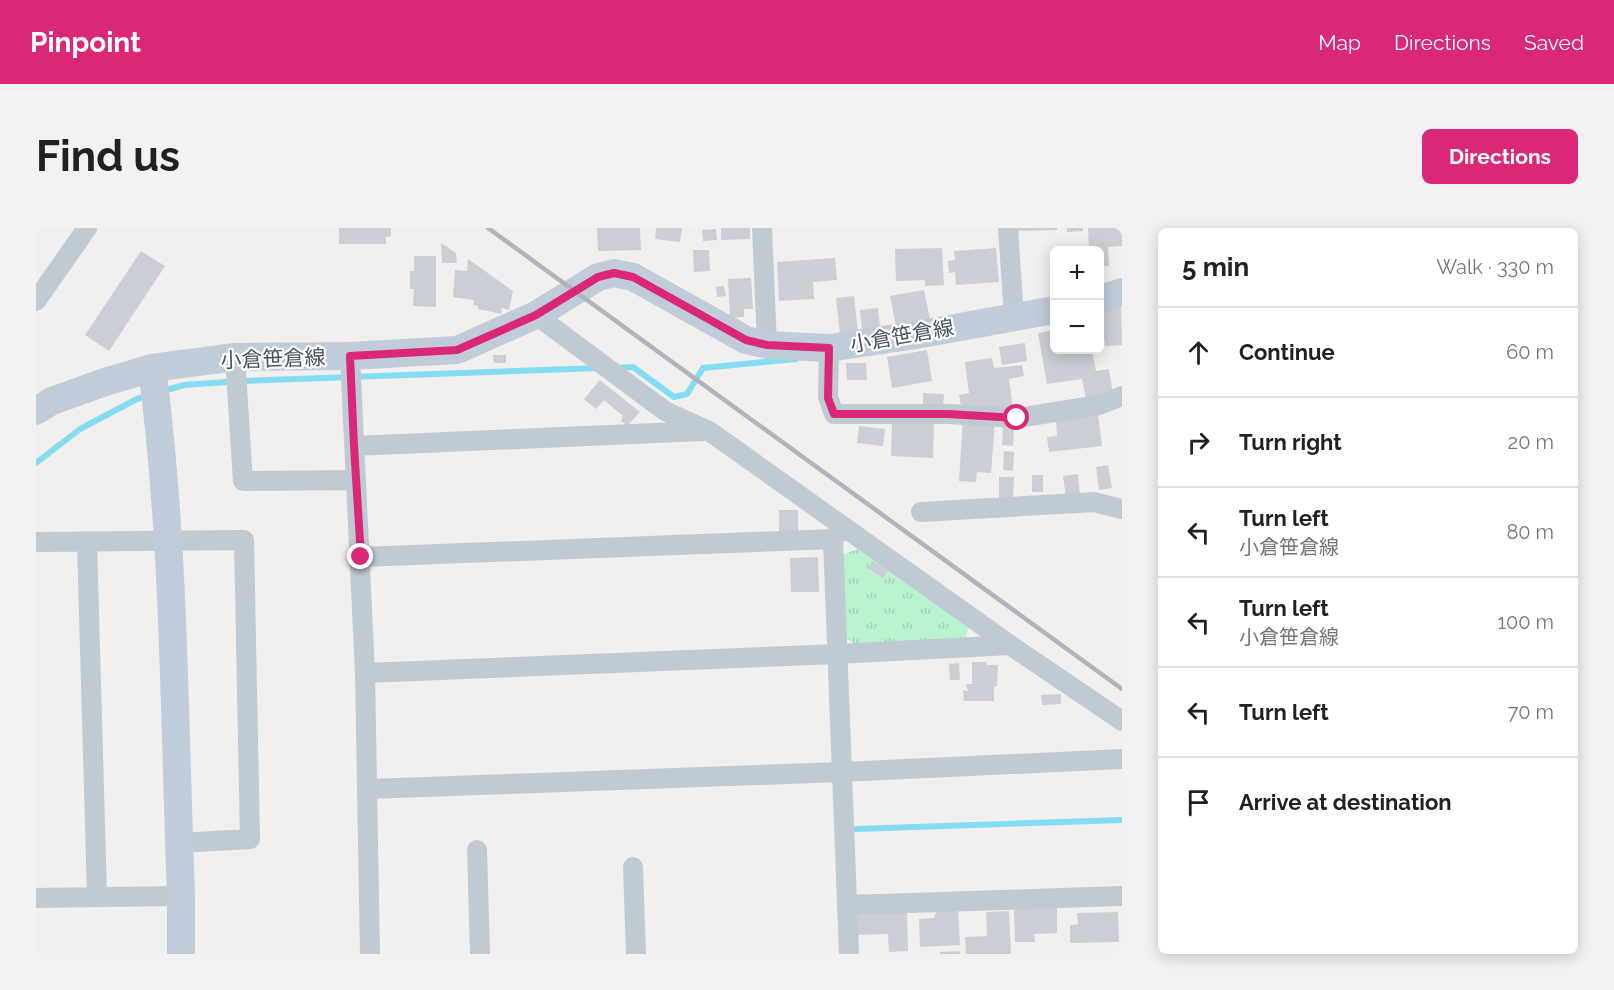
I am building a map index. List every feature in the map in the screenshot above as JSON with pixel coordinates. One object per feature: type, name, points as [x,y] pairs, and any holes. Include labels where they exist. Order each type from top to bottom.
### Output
[{"type":"main road","name":"小倉笹倉線","points":[[36,411],[52,401],[152,368],[235,357],[350,356],[457,350],[536,315],[598,277],[614,273],[633,277],[746,340],[767,345],[829,348],[1050,311]]},
{"type":"main road","points":[[1104,298],[1122,292]]},
{"type":"main road","points":[[152,368],[168,542],[181,896],[181,954]]},
{"type":"street","points":[[36,301],[87,228]]},
{"type":"street","points":[[762,228],[767,345]]},
{"type":"street","points":[[1008,228],[1014,316]]},
{"type":"street","points":[[536,315],[664,411],[709,431],[838,533],[1122,721]]},
{"type":"street","points":[[829,348],[828,398],[834,414],[948,414],[1017,418],[1099,405],[1122,396]]},
{"type":"street","points":[[350,356],[365,673],[370,954]]},
{"type":"street","points":[[235,357],[243,481],[356,480]]},
{"type":"street","points":[[354,446],[709,431]]},
{"type":"street","points":[[921,512],[1094,502],[1122,509]]},
{"type":"street","points":[[361,557],[838,533]]},
{"type":"street","points":[[838,533],[837,654],[849,954]]},
{"type":"street","points":[[36,542],[244,540],[250,839],[179,843]]},
{"type":"street","points":[[87,542],[97,896]]},
{"type":"street","points":[[365,673],[1010,645]]},
{"type":"street","points":[[368,789],[842,772],[1122,759]]},
{"type":"street","points":[[477,850],[480,954]]},
{"type":"street","points":[[633,867],[636,954]]},
{"type":"street","points":[[36,898],[181,896]]},
{"type":"street","points":[[847,905],[1122,896]]},
{"type":"green space","points":[[858,549],[969,625],[965,643],[860,647],[843,636],[841,555]]},
{"type":"building","points":[[339,228],[391,228],[391,236],[386,237],[386,244],[339,244]]},
{"type":"building","points":[[597,228],[640,228],[641,250],[598,251]]},
{"type":"building","points":[[656,228],[682,228],[680,242],[655,239]]},
{"type":"building","points":[[721,228],[750,228],[750,239],[721,240]]},
{"type":"building","points":[[1016,228],[1057,228],[1057,230],[1016,231]]},
{"type":"building","points":[[1067,228],[1083,228],[1083,231],[1067,232]]},
{"type":"building","points":[[1088,228],[1122,228],[1122,246],[1108,247],[1109,266],[1104,266],[1104,246],[1089,246]]},
{"type":"building","points":[[716,229],[717,240],[703,241],[702,230]]},
{"type":"building","points":[[441,243],[456,253],[457,263],[442,263]]},
{"type":"building","points":[[942,248],[944,285],[925,286],[925,280],[896,281],[895,249]]},
{"type":"building","points":[[996,248],[999,282],[956,285],[955,272],[949,273],[948,261],[955,260],[954,251]]},
{"type":"building","points":[[693,250],[709,250],[710,271],[694,272]]},
{"type":"building","points":[[141,251],[165,266],[109,351],[85,335]]},
{"type":"building","points":[[414,256],[436,256],[436,307],[413,306],[414,289],[410,289],[410,271],[414,271]]},
{"type":"building","points":[[835,258],[837,280],[813,282],[814,299],[779,301],[777,262]]},
{"type":"building","points":[[468,259],[513,291],[509,310],[502,308],[501,314],[478,309],[478,306],[473,305],[474,300],[453,297],[455,270],[467,271]]},
{"type":"building","points":[[751,278],[753,309],[744,309],[744,317],[730,318],[728,279]]},
{"type":"building","points":[[724,286],[726,296],[717,297],[716,287]]},
{"type":"building","points":[[924,290],[930,319],[896,326],[890,296]]},
{"type":"building","points":[[854,296],[858,332],[840,334],[836,298]]},
{"type":"building","points":[[1121,306],[1122,345],[1105,346],[1104,308]]},
{"type":"building","points":[[878,308],[880,329],[862,331],[860,310]]},
{"type":"building","points":[[1050,331],[1050,354],[1093,354],[1096,371],[1109,369],[1113,395],[1086,399],[1082,379],[1047,384],[1038,333]]},
{"type":"building","points":[[1025,343],[1027,361],[1002,365],[999,347]]},
{"type":"building","points":[[927,350],[932,381],[892,388],[887,357]]},
{"type":"building","points":[[493,355],[506,355],[506,363],[494,363]]},
{"type":"building","points":[[992,358],[994,368],[1022,365],[1024,376],[1009,379],[1013,409],[961,406],[959,395],[969,393],[965,362]]},
{"type":"building","points":[[846,363],[866,363],[867,380],[847,380]]},
{"type":"building","points":[[600,380],[640,412],[627,426],[621,421],[623,416],[604,400],[596,409],[584,399]]},
{"type":"building","points":[[923,393],[944,394],[943,407],[923,407]]},
{"type":"building","points":[[1098,415],[1102,446],[1049,452],[1047,437],[1057,436],[1056,421]]},
{"type":"building","points":[[963,419],[995,421],[991,473],[977,472],[976,482],[959,481]]},
{"type":"building","points":[[892,422],[934,423],[933,458],[891,456]]},
{"type":"building","points":[[859,426],[885,429],[883,446],[857,443]]},
{"type":"building","points":[[1003,427],[1014,427],[1013,446],[1002,445]]},
{"type":"building","points":[[1004,451],[1014,452],[1013,471],[1003,470]]},
{"type":"building","points":[[1108,465],[1112,488],[1099,490],[1096,467]]},
{"type":"building","points":[[1078,474],[1080,496],[1066,498],[1063,476]]},
{"type":"building","points":[[1032,475],[1043,475],[1043,492],[1032,492]]},
{"type":"building","points":[[999,477],[1014,477],[1013,500],[999,499]]},
{"type":"building","points":[[779,510],[798,510],[798,531],[779,531]]},
{"type":"building","points":[[818,557],[819,592],[791,592],[790,558]]},
{"type":"building","points":[[873,561],[888,571],[883,578],[868,568]]},
{"type":"building","points":[[972,662],[998,665],[994,701],[964,701],[963,690],[968,691],[966,684],[972,684]]},
{"type":"building","points":[[959,663],[960,680],[950,680],[949,664]]},
{"type":"building","points":[[1061,694],[1061,704],[1042,705],[1041,695]]},
{"type":"building","points":[[1057,904],[1057,933],[1034,934],[1035,942],[1015,942],[1014,905]]},
{"type":"building","points":[[958,909],[960,945],[920,947],[919,919],[934,918],[937,910]]},
{"type":"building","points":[[1009,911],[1011,954],[966,954],[965,937],[987,936],[986,912]]},
{"type":"building","points":[[907,912],[908,951],[889,952],[888,934],[858,935],[857,913]]},
{"type":"building","points":[[1118,912],[1119,942],[1070,943],[1070,925],[1078,924],[1077,913]]},
{"type":"building","points":[[959,951],[960,954],[940,954],[940,952]]},
{"type":"waterway","points":[[615,368],[633,367],[674,397],[687,394],[703,368],[796,359]]},
{"type":"waterway","points":[[163,391],[184,385],[240,381],[599,368]]},
{"type":"waterway","points":[[36,463],[80,429],[137,399],[148,396]]},
{"type":"waterway","points":[[856,829],[1122,820]]},
{"type":"railway","points":[[488,228],[1122,689]]},
{"type":"route","points":[[361,557],[350,356],[457,350],[536,315],[598,277],[614,273],[633,277],[746,340],[767,345],[829,348],[828,398],[834,414],[948,414],[1017,418]]}]
